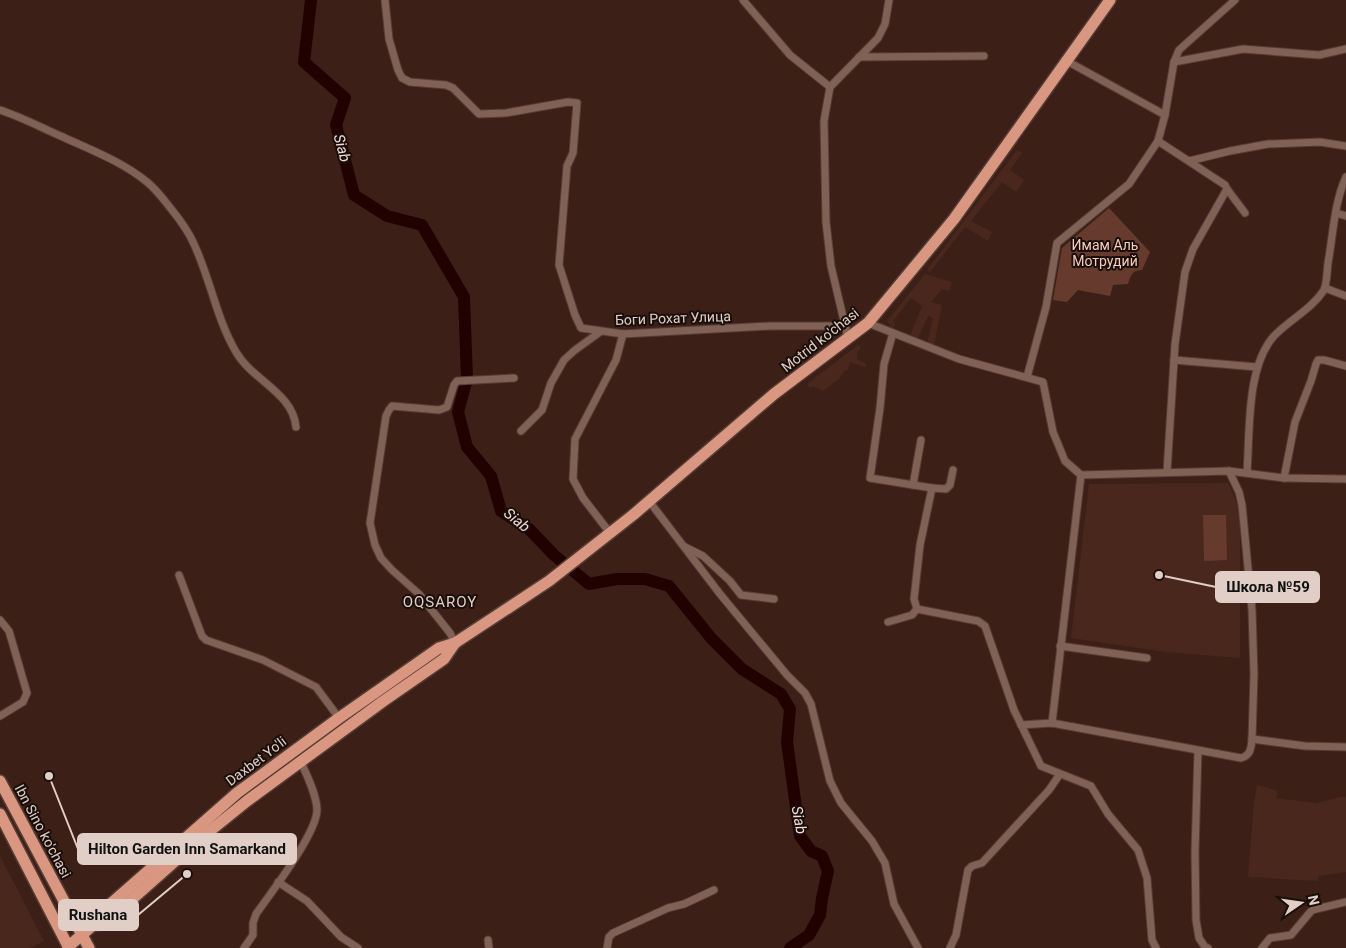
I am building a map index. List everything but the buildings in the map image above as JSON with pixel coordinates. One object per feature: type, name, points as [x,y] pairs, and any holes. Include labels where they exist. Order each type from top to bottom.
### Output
[{"type":"main road","name":"Motrid ko'chasi","points":[[549,581],[649,501],[774,394],[868,323],[954,219],[1065,60],[1110,0]]},
{"type":"main road","name":"Daxbet Yo'li","points":[[68,948],[93,925],[100,914],[237,793],[439,648],[455,643],[549,581]]},
{"type":"main road","name":"Daxbet Yo'li","points":[[93,925],[103,924],[112,918],[200,839],[247,801],[444,659],[455,643]]},
{"type":"main road","name":"Ibn Sino ko'chasi","points":[[0,781],[89,948]]},
{"type":"main road","points":[[0,814],[68,948]]},
{"type":"street","name":"Боги Рохат Улица","points":[[385,0],[389,39],[402,78],[410,82],[446,85],[452,88],[479,114],[506,113],[568,102],[577,103],[573,153],[567,166],[560,264],[575,315],[581,328],[623,334],[770,326],[845,326]]},
{"type":"street","points":[[743,0],[790,55],[830,87]]},
{"type":"street","points":[[848,338],[831,266],[826,222],[824,121],[830,87],[878,38],[885,24],[889,0]]},
{"type":"street","points":[[1026,377],[1044,316],[1057,243],[1065,234],[1129,184],[1158,141],[1165,115],[1174,62],[1179,50],[1235,0]]},
{"type":"street","points":[[1174,62],[1242,49],[1319,55],[1346,49]]},
{"type":"street","points":[[859,57],[984,56]]},
{"type":"street","points":[[1065,60],[1165,115]]},
{"type":"street","points":[[0,110],[129,169],[158,193],[180,220],[193,241],[217,310],[236,353],[290,407],[294,415],[296,428]]},
{"type":"street","points":[[1158,141],[1225,185],[1244,212]]},
{"type":"street","points":[[1189,161],[1268,144],[1320,142],[1346,146]]},
{"type":"street","points":[[1247,472],[1253,382],[1260,357],[1271,339],[1284,325],[1306,309],[1324,288],[1336,213],[1346,178]]},
{"type":"street","points":[[1167,472],[1174,360],[1183,282],[1188,259],[1227,189]]},
{"type":"street","points":[[1336,213],[1346,216]]},
{"type":"street","points":[[1324,288],[1346,296]]},
{"type":"street","points":[[868,323],[958,359],[1043,382],[1053,432],[1065,461],[1081,474],[1229,471],[1284,478],[1346,479]]},
{"type":"street","points":[[521,430],[542,410],[551,383],[564,360],[600,332]]},
{"type":"street","points":[[893,333],[884,364],[870,478],[946,489],[950,485],[952,470]]},
{"type":"street","points":[[610,533],[583,498],[573,479],[575,439],[616,360],[623,334]]},
{"type":"street","points":[[1174,360],[1257,367]]},
{"type":"street","points":[[1284,478],[1294,422],[1318,360],[1346,366]]},
{"type":"street","points":[[455,643],[450,633],[419,594],[381,558],[375,545],[370,524],[386,416],[392,406],[439,410],[447,407],[457,381],[468,382],[514,378]]},
{"type":"street","points":[[912,485],[921,440]]},
{"type":"street","points":[[1021,725],[1052,723],[1241,758],[1250,753],[1254,674],[1252,610],[1242,505],[1239,492],[1229,471]]},
{"type":"street","points":[[1052,723],[1081,474]]},
{"type":"street","points":[[917,609],[914,599],[920,544],[932,488]]},
{"type":"street","points":[[649,501],[720,594],[805,694],[811,704],[830,781],[841,803],[872,841],[885,863],[894,904],[918,948]]},
{"type":"street","points":[[683,546],[703,556],[730,581],[741,595],[774,598]]},
{"type":"street","points":[[179,575],[202,636],[206,640],[263,660],[316,687],[339,718]]},
{"type":"street","points":[[888,622],[912,615],[917,609]]},
{"type":"street","points":[[917,609],[978,622],[985,626],[1005,689],[1040,766],[1091,786],[1108,814],[1138,850],[1147,878],[1152,940],[1156,948]]},
{"type":"street","points":[[0,620],[10,631],[27,693],[23,702],[0,716]]},
{"type":"street","points":[[1060,646],[1147,658]]},
{"type":"street","points":[[1252,738],[1305,746],[1346,747]]},
{"type":"street","points":[[1198,751],[1195,852],[1196,920],[1199,938],[1205,947],[1208,948]]},
{"type":"street","points":[[244,948],[253,934],[253,923],[256,914],[311,831],[315,820],[317,809],[309,779],[301,762]]},
{"type":"street","points":[[950,948],[956,935],[968,870],[972,866],[982,863],[1049,790],[1060,774]]},
{"type":"street","points":[[278,882],[307,900],[341,937],[358,948]]},
{"type":"street","points":[[607,948],[609,937],[613,933],[714,890]]},
{"type":"street","points":[[1262,948],[1270,938],[1291,935],[1312,910],[1346,902]]},
{"type":"street","points":[[488,940],[489,948]]},
{"type":"shaded area","points":[[1017,150],[1022,153],[1010,170],[1024,180],[1016,192],[1002,182],[971,221],[992,232],[988,241],[965,227],[930,272],[927,270]]},
{"type":"shaded area","points":[[925,274],[952,282],[950,291],[942,289],[931,302],[942,305],[934,345],[927,343],[933,318],[928,316],[917,340],[910,336],[922,306],[911,298],[893,321],[895,325],[892,328],[887,321]]},
{"type":"shaded area","points":[[858,345],[861,348],[857,352],[857,359],[866,364],[865,367],[850,362],[847,371],[844,371],[840,378],[823,391],[813,386],[810,388],[807,384]]},
{"type":"shaded area","points":[[1228,483],[1240,511],[1240,658],[1166,652],[1071,638],[1089,484]]},
{"type":"shaded area","points":[[1257,785],[1278,791],[1276,798],[1316,803],[1346,797],[1346,872],[1318,876],[1318,881],[1248,877]]},
{"type":"shaded area","points":[[0,856],[44,941],[31,948],[0,948]]},
{"type":"green space","name":"Имам Аль Мотрудий","points":[[1109,208],[1150,252],[1142,270],[1132,274],[1128,284],[1113,285],[1110,296],[1078,290],[1067,302],[1053,300],[1062,248]]},
{"type":"green space","points":[[1203,515],[1226,515],[1227,560],[1204,561]]},
{"type":"waterway","name":"Siab","points":[[311,0],[304,62],[345,98],[336,125],[354,195],[387,216],[422,225],[464,297],[467,379],[458,412],[467,447],[491,476],[501,511],[529,529],[554,555],[589,584],[617,579],[645,579],[669,586],[711,638],[742,669],[781,694],[790,709],[787,742],[800,836],[811,851],[822,856],[828,871],[820,915],[809,935],[790,948]]},
{"type":"place","name":"Школа №59","points":[[1159,575]]},
{"type":"place","name":"Hilton Garden Inn Samarkand","points":[[49,776]]},
{"type":"place","name":"Rushana","points":[[187,874]]},
{"type":"district","name":"OQSAROY","points":[[440,602]]}]
